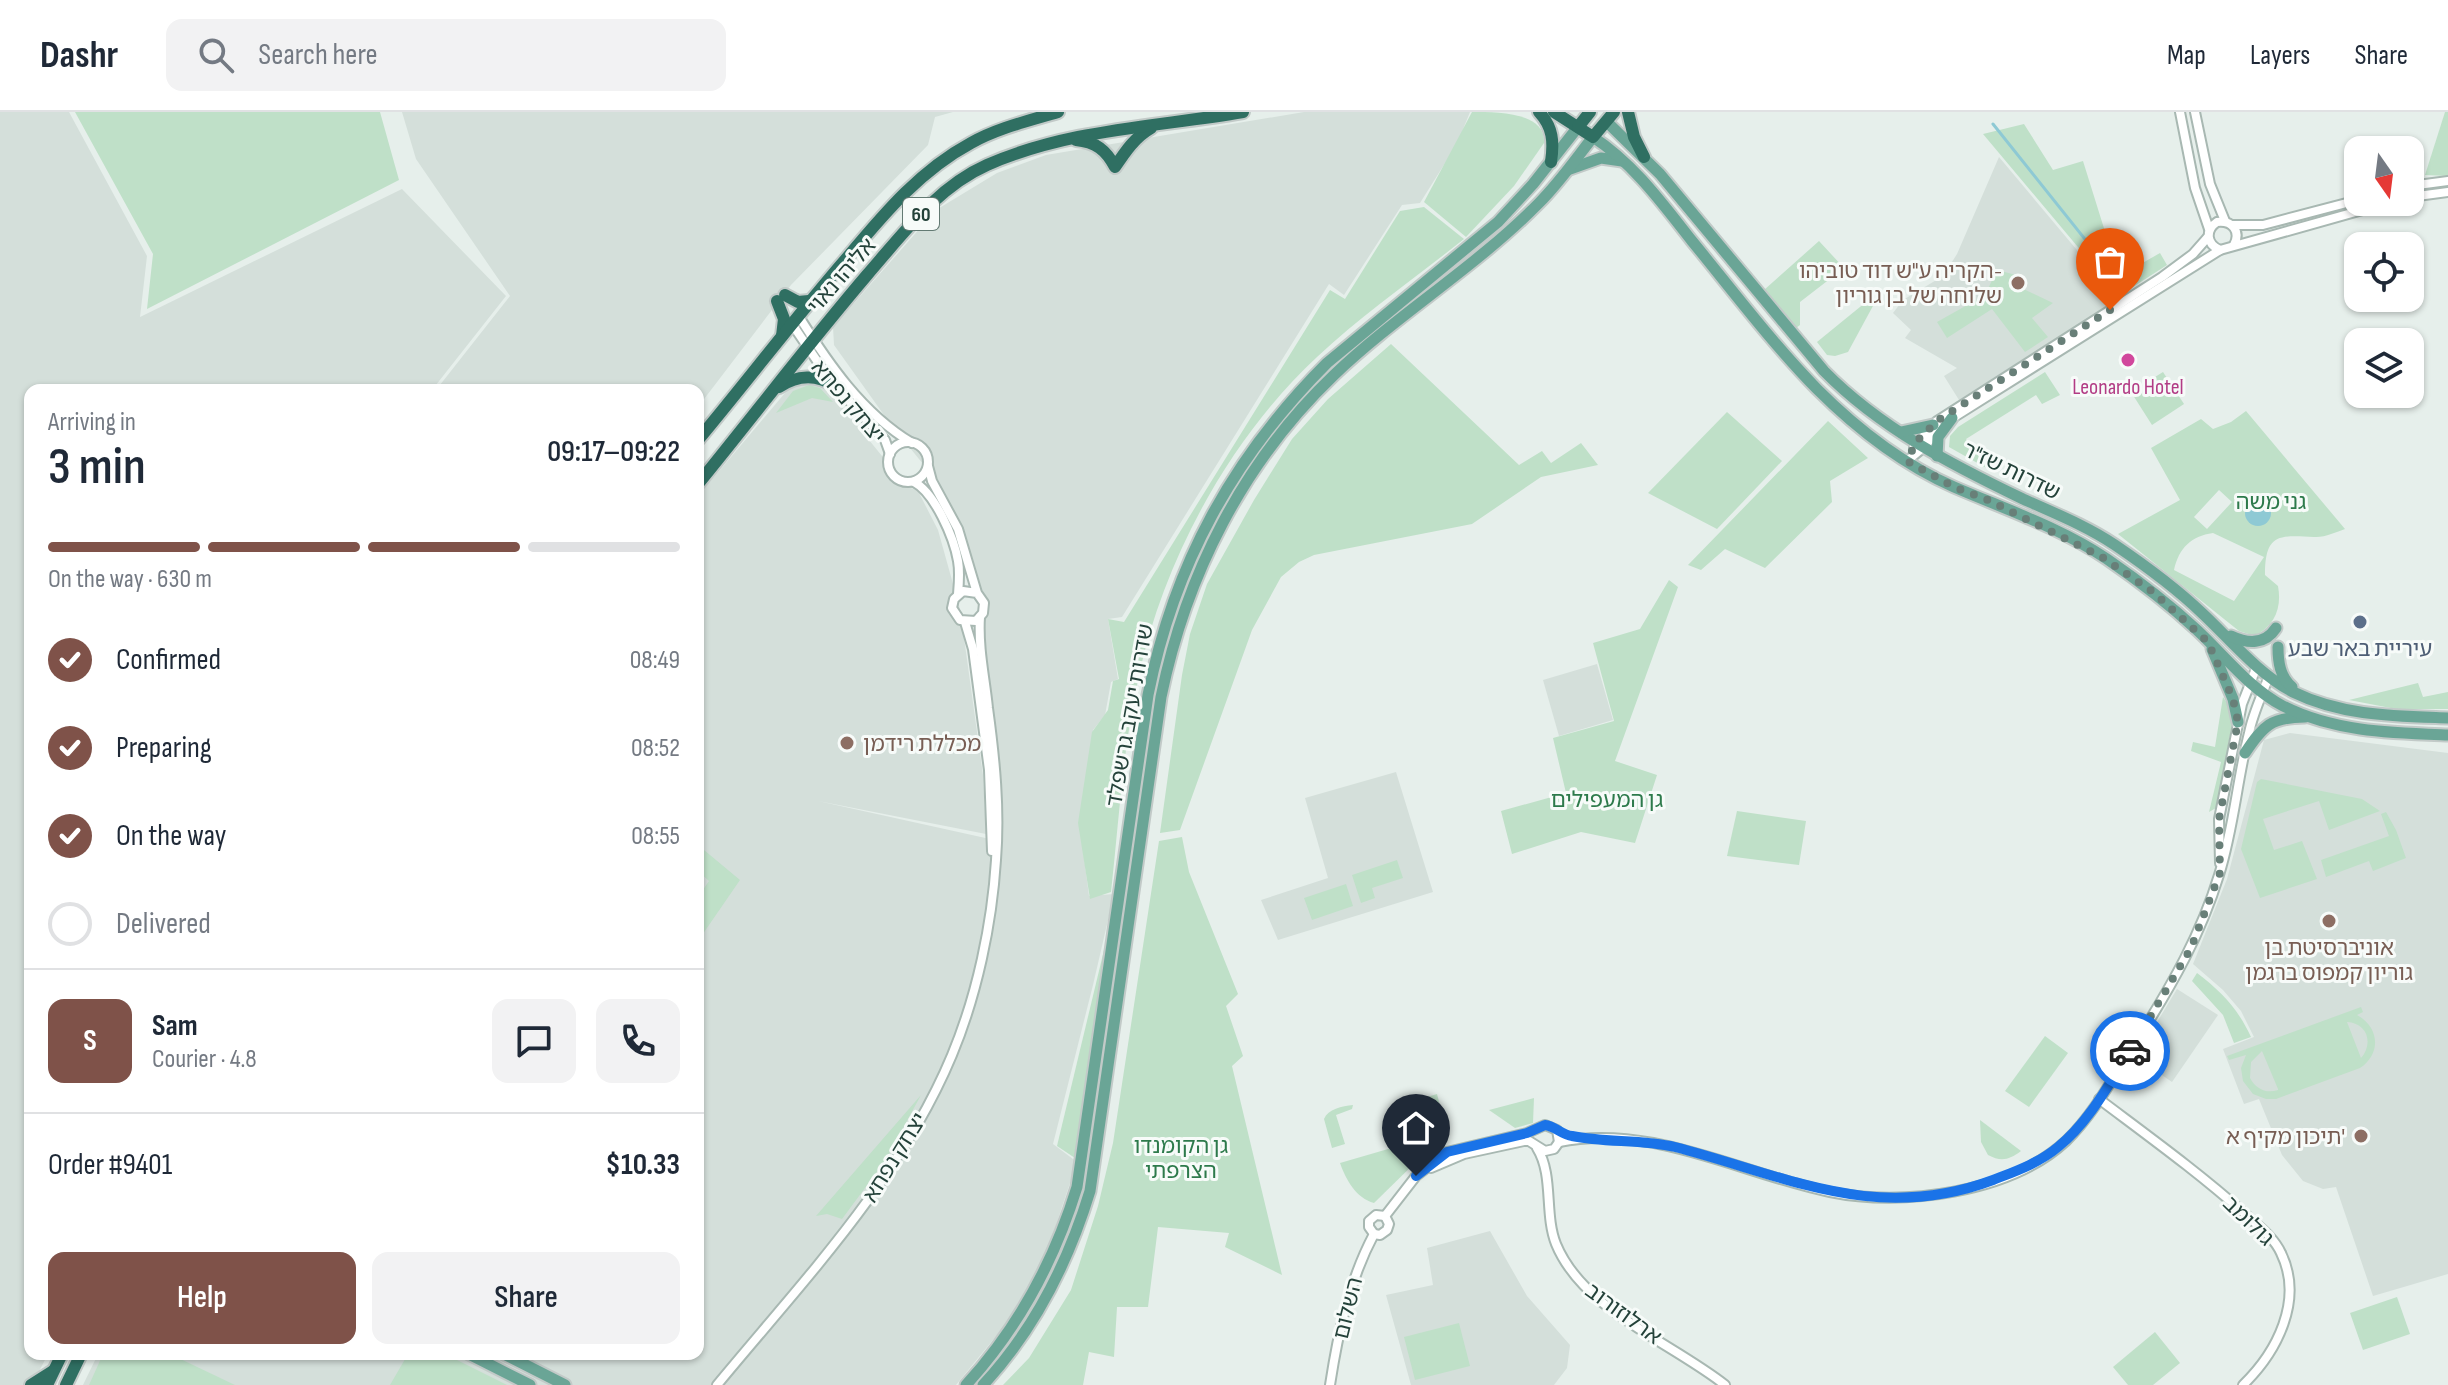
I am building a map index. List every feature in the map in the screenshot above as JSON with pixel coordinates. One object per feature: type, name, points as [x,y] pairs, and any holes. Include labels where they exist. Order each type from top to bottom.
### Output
[{"type":"highway","name":"אליהו נאוי","points":[[704,433],[809,301],[892,205],[928,171],[972,142],[1001,129],[1058,112]]},
{"type":"highway","name":"אליהו נאוי","points":[[704,476],[810,344],[909,227],[945,191],[983,166],[1065,138],[1243,112]]},
{"type":"highway","points":[[1539,112],[1548,121],[1552,133],[1554,145],[1551,162]]},
{"type":"highway","points":[[1554,112],[1593,137],[1610,117]]},
{"type":"highway","points":[[1578,127],[1591,112]]},
{"type":"highway","name":"שדרות שז\"ר","points":[[1591,112],[1610,117]]},
{"type":"highway","points":[[1628,112],[1634,137],[1644,157]]},
{"type":"highway","points":[[1065,138],[1094,144],[1104,150],[1115,167],[1141,133],[1157,124]]},
{"type":"highway","points":[[782,336],[784,319],[781,298],[809,301]]},
{"type":"highway","points":[[770,393],[785,383],[806,377],[826,380],[835,386]]},
{"type":"highway","points":[[47,1385],[59,1360]]},
{"type":"highway","points":[[66,1385],[78,1360]]},
{"type":"highway","points":[[31,1385],[46,1378],[55,1369]]},
{"type":"main road","name":"שדרות שז\"ר","points":[[1610,117],[1824,371],[1901,432],[1937,456],[2111,542],[2164,579],[2257,666],[2290,691],[2359,713],[2448,718]]},
{"type":"main road","name":"שדרות יעקב גרשפלד","points":[[966,1385],[1007,1334],[1039,1283],[1065,1228],[1077,1187],[1148,695],[1165,621],[1202,533],[1247,456],[1302,388],[1338,354],[1498,222],[1578,127]]},
{"type":"main road","name":"שדרות יעקב גרשפלד","points":[[983,1385],[1031,1323],[1051,1289],[1077,1232],[1090,1191],[1161,697],[1178,625],[1191,588],[1220,527],[1258,463],[1312,397],[1336,373],[1493,245],[1539,203],[1593,137]]},
{"type":"main road","name":"שדרות שז\"ר","points":[[1593,137],[1625,162],[1647,185],[1817,389],[1907,461],[1954,487],[1986,499],[2102,557],[2153,592],[2250,682],[2282,705],[2356,729],[2448,735]]},
{"type":"main road","points":[[1566,171],[1601,158],[1625,162]]},
{"type":"main road","points":[[1937,456],[1938,437],[1952,418]]},
{"type":"main road","points":[[1901,432],[1933,425]]},
{"type":"main road","points":[[2221,631],[2248,642],[2265,640],[2276,628]]},
{"type":"main road","points":[[2208,642],[2233,699],[2238,722]]},
{"type":"main road","points":[[2278,647],[2280,666],[2288,685],[2309,699]]},
{"type":"main road","points":[[2245,753],[2261,730],[2271,722],[2309,716]]},
{"type":"main road","points":[[481,1360],[530,1385]]},
{"type":"main road","points":[[516,1360],[565,1385]]},
{"type":"street","points":[[2180,112],[2195,188],[2211,245],[2220,250]]},
{"type":"street","points":[[2195,112],[2210,184],[2237,235],[2233,246]]},
{"type":"street","points":[[2424,184],[2448,181]]},
{"type":"street","points":[[2424,195],[2448,192]]},
{"type":"street","points":[[1907,461],[1933,425],[2162,277],[2193,254],[2217,222],[2263,225],[2344,204]]},
{"type":"street","points":[[1920,445],[1952,418],[2220,250],[2344,215]]},
{"type":"street","points":[[795,319],[810,344]]},
{"type":"street","name":"יצחק נפחא","points":[[810,344],[835,386],[879,433],[890,454]]},
{"type":"street","name":"יצחק נפחא","points":[[810,344],[863,403],[912,443]]},
{"type":"street","points":[[928,466],[923,476],[914,482],[902,482],[892,475],[888,464],[890,454],[899,445],[912,443],[927,454],[932,481],[963,544],[977,593],[985,606],[980,617],[965,622],[956,617],[952,608],[958,594],[968,590],[977,593]]},
{"type":"street","points":[[914,482],[928,494],[949,533],[958,561],[958,594]]},
{"type":"street","name":"יצחק נפחא","points":[[717,1385],[849,1225],[887,1173],[922,1115],[953,1053],[983,947],[993,888],[998,812],[980,617]]},
{"type":"street","name":"יצחק נפחא","points":[[965,622],[973,649],[989,770],[993,888]]},
{"type":"street","points":[[2220,873],[2219,819],[2238,722],[2257,666]]},
{"type":"street","points":[[1385,1216],[1416,1176],[1447,1152],[1550,1125],[1565,1135],[1664,1145],[1831,1192],[1881,1198],[1910,1198],[1969,1188],[2030,1165],[2067,1140],[2099,1099],[2179,971],[2201,925],[2220,873],[2233,825],[2254,713],[2269,676]]},
{"type":"street","name":"גולומב","points":[[2099,1099],[2218,1190],[2272,1239],[2281,1252],[2289,1288],[2283,1327],[2263,1363],[2243,1385]]},
{"type":"street","points":[[1536,1146],[1533,1137],[1537,1128]]},
{"type":"street","points":[[1556,1146],[1557,1130]]},
{"type":"street","points":[[1416,1176],[1464,1154],[1524,1141],[1545,1151],[1590,1139]]},
{"type":"street","name":"ארלוזורוב","points":[[1536,1146],[1545,1171],[1553,1234],[1561,1255],[1578,1278],[1613,1310],[1725,1385]]},
{"type":"street","name":"ארלוזורוב","points":[[1545,1171],[1547,1157],[1556,1146]]},
{"type":"street","points":[[1385,1216],[1389,1224],[1387,1230],[1380,1235],[1374,1234],[1369,1227],[1371,1218],[1385,1216]]},
{"type":"street","name":"השלום","points":[[1330,1385],[1351,1288],[1360,1260],[1374,1234]]},
{"type":"shaded area","points":[[0,112],[69,112],[147,256],[140,317],[402,189],[506,296],[437,384],[24,384],[24,1360],[45,1360],[32,1385],[0,1385]]},
{"type":"shaded area","points":[[402,112],[953,112],[935,117],[928,145],[791,285],[704,399],[704,384],[441,384],[510,296],[416,159]]},
{"type":"shaded area","points":[[1304,112],[1470,112],[1457,144],[1420,203],[1402,205],[1344,295],[1329,284],[1122,617],[1108,619],[1118,679],[1111,682],[1105,715],[1093,730],[1080,826],[1089,896],[1114,894],[1053,1144],[1077,1162],[1051,1240],[1032,1282],[1006,1324],[956,1385],[83,1385],[95,1360],[704,1360],[704,489],[790,387],[801,382],[818,382],[825,386],[882,456],[894,481],[918,491],[938,530],[960,609],[983,775],[986,834],[818,801],[999,841],[1002,788],[978,579],[962,531],[936,480],[889,422],[834,345],[833,327],[936,210],[997,173],[1046,155]]},
{"type":"shaded area","name":"הקריה ע\"ש דוד טוביהו- שלוחה של בן גוריון","points":[[1999,157],[2118,299],[1959,400],[1944,376],[1957,368],[1905,338],[1911,330],[1893,313],[1903,300],[1943,276],[1957,254]]},
{"type":"shaded area","points":[[1597,664],[1613,720],[1559,736],[1543,680]]},
{"type":"shaded area","points":[[2290,733],[2448,753],[2448,1274],[2373,1296],[2336,1187],[2323,1189],[2303,1181],[2282,1155],[2259,1099],[2244,1104],[2223,1049],[2254,1037],[2241,1011],[2223,990],[2193,964],[2227,879],[2264,740]]},
{"type":"shaded area","points":[[1396,772],[1433,892],[1278,940],[1261,900],[1328,878],[1305,798]]},
{"type":"shaded area","points":[[2177,989],[2218,1015],[2172,1082],[2136,1057]]},
{"type":"shaded area","points":[[1490,1231],[1527,1296],[1570,1345],[1567,1368],[1554,1385],[1411,1385],[1386,1295],[1433,1285],[1427,1248]]},
{"type":"green space","points":[[75,112],[380,112],[399,180],[147,309],[153,254]]},
{"type":"green space","points":[[1472,112],[1507,114],[1529,120],[1543,133],[1544,143],[1514,186],[1466,237],[1424,202]]},
{"type":"green space","points":[[2445,112],[2448,112],[2448,176],[2425,175]]},
{"type":"green space","points":[[2024,124],[2053,170],[2083,161],[2117,270],[2132,269],[2160,253],[2167,265],[2119,296],[1983,134]]},
{"type":"green space","points":[[1424,207],[1464,239],[1352,326],[1285,389],[1229,463],[1183,545],[1150,631],[1139,675],[1125,756],[1111,892],[1090,899],[1078,823],[1092,732],[1108,710],[1113,681],[1119,679],[1108,619],[1124,622],[1330,290],[1345,299],[1400,211]]},
{"type":"green space","points":[[1819,241],[1844,268],[1800,302],[1800,325],[1796,328],[1764,290]]},
{"type":"green space","points":[[1997,270],[2020,276],[2013,284],[2053,303],[2032,318],[2048,337],[2025,352],[1992,309],[1947,338],[1937,322],[1985,295]]},
{"type":"green space","points":[[1871,298],[1874,304],[1848,352],[1827,355],[1817,342]]},
{"type":"green space","points":[[1391,344],[1519,465],[1542,451],[1551,463],[1581,443],[1598,465],[1541,477],[1472,524],[1314,555],[1299,562],[1281,577],[1252,630],[1180,830],[1160,833],[1182,675],[1190,634],[1207,584],[1292,439],[1328,399]]},
{"type":"green space","points":[[2045,372],[2060,395],[2042,404],[2036,395],[1966,439],[1988,469],[1949,447],[1950,436],[1958,427]]},
{"type":"green space","points":[[2163,372],[2184,404],[2152,425],[2131,392]]},
{"type":"green space","points":[[809,385],[820,388],[833,402],[812,398],[776,413],[793,391]]},
{"type":"green space","name":"גני משה","points":[[2246,411],[2345,529],[2322,537],[2283,537],[2271,544],[2265,575],[2278,586],[2278,609],[2268,627],[2255,636],[2239,631],[2118,534],[2180,500],[2151,448],[2201,419],[2213,429],[2231,422]],"holes":[[[2219,490],[2232,502],[2207,529],[2194,517]],[[2213,533],[2264,557],[2234,601],[2174,570],[2187,544]]]},
{"type":"green space","points":[[1727,412],[1782,461],[1717,529],[1648,493]]},
{"type":"green space","points":[[1828,421],[1868,458],[1830,481],[1832,502],[1765,568],[1725,549],[1701,570],[1688,565]]},
{"type":"green space","name":"גן המעפילים","points":[[1669,580],[1678,587],[1615,761],[1657,775],[1635,843],[1581,832],[1512,854],[1501,811],[1566,793],[1553,738],[1614,721],[1593,643],[1640,629]]},
{"type":"green space","points":[[2418,683],[2423,697],[2448,692],[2448,709],[2396,709],[2349,700]]},
{"type":"green space","points":[[2223,697],[2234,713],[2216,808],[2209,812],[2221,762],[2191,751],[2193,742],[2215,747]]},
{"type":"green space","points":[[2261,779],[2362,799],[2380,811],[2329,830],[2319,801],[2263,819],[2274,850],[2302,841],[2317,879],[2260,898],[2241,849],[2257,782]]},
{"type":"green space","points":[[1737,811],[1806,821],[1799,865],[1727,856]]},
{"type":"green space","points":[[2386,812],[2406,858],[2373,871],[2369,861],[2326,877],[2321,860],[2389,836],[2381,814]]},
{"type":"green space","name":"גן הקומנדו הצרפתי","points":[[1182,837],[1189,872],[1238,994],[1226,1006],[1243,1056],[1232,1066],[1282,1275],[1225,1247],[1229,1233],[1158,1227],[1148,1307],[1117,1307],[1114,1357],[1089,1352],[1083,1385],[1003,1385],[1029,1358],[1071,1290],[1098,1206],[1113,1143],[1159,841]]},
{"type":"green space","points":[[704,850],[740,880],[704,932],[704,888],[709,881],[704,876]]},
{"type":"green space","points":[[1397,860],[1403,878],[1372,888],[1375,898],[1361,903],[1352,875]]},
{"type":"green space","points":[[1346,884],[1353,906],[1312,920],[1304,898]]},
{"type":"green space","points":[[1110,925],[1075,1158],[1057,1146]]},
{"type":"green space","points":[[2197,973],[2228,1002],[2251,1037],[2234,1043],[2223,1015],[2192,981]]},
{"type":"green space","points":[[2361,1007],[2363,1012],[2357,1015],[2370,1026],[2375,1040],[2372,1055],[2360,1068],[2276,1099],[2253,1094],[2243,1081],[2241,1068],[2246,1055],[2229,1060],[2227,1056]],"holes":[[[2347,1022],[2364,1030],[2368,1040],[2361,1058]],[[2262,1051],[2278,1089],[2278,1090],[2262,1090],[2250,1078],[2251,1062]]]},
{"type":"green space","points":[[2045,1036],[2068,1053],[2029,1107],[2005,1091]]},
{"type":"green space","points":[[1437,1094],[1443,1117],[1423,1123],[1417,1100]]},
{"type":"green space","points":[[921,1095],[885,1161],[842,1219],[827,1214],[816,1216]]},
{"type":"green space","points":[[1534,1098],[1533,1123],[1515,1128],[1489,1110]]},
{"type":"green space","points":[[1353,1105],[1352,1109],[1336,1115],[1345,1144],[1332,1148],[1324,1119],[1332,1110]]},
{"type":"green space","points":[[1980,1120],[2021,1151],[2005,1159],[1988,1155],[1981,1142]]},
{"type":"green space","points":[[1419,1140],[1423,1155],[1374,1203],[1352,1188],[1340,1163]]},
{"type":"green space","points":[[2397,1297],[2410,1334],[2363,1350],[2350,1313]]},
{"type":"green space","points":[[1459,1323],[1470,1366],[1415,1380],[1404,1337]]},
{"type":"green space","points":[[2155,1332],[2180,1363],[2153,1385],[2128,1385],[2113,1367]]},
{"type":"green space","points":[[100,1360],[183,1360],[235,1385],[89,1385]]},
{"type":"green space","points":[[405,1360],[457,1360],[507,1385],[390,1385]]},
{"type":"water","points":[[2258,500],[2267,504],[2271,513],[2267,522],[2258,526],[2249,522],[2245,513],[2249,504]]},
{"type":"waterway","points":[[1993,124],[2126,293]]},
{"type":"way so far","points":[[2110,310],[1937,421],[1916,442],[1907,461],[1954,487],[1986,499],[2102,557],[2153,592],[2208,642],[2233,699],[2238,722],[2219,819],[2220,873],[2191,948],[2130,1051]]},
{"type":"place","name":"הקריה ע\"ש דוד טוביהו- שלוחה של בן גוריון","points":[[2018,283]]},
{"type":"place","name":"Leonardo Hotel","points":[[2128,360]]},
{"type":"place","name":"עיריית באר שבע","points":[[2360,622]]},
{"type":"place","name":"מכללת רידמן","points":[[847,743]]},
{"type":"place","name":"אוניברסיטת בן גוריון קמפוס ברגמן","points":[[2329,921]]},
{"type":"place","name":"תיכון מקיף א'","points":[[2361,1136]]},
{"type":"route","points":[[1416,1176],[1447,1152],[1550,1125],[1569,1136],[1650,1142],[1677,1148],[1831,1192],[1881,1198],[1933,1195],[1987,1182],[2030,1165],[2050,1153],[2082,1123],[2130,1051]]}]
